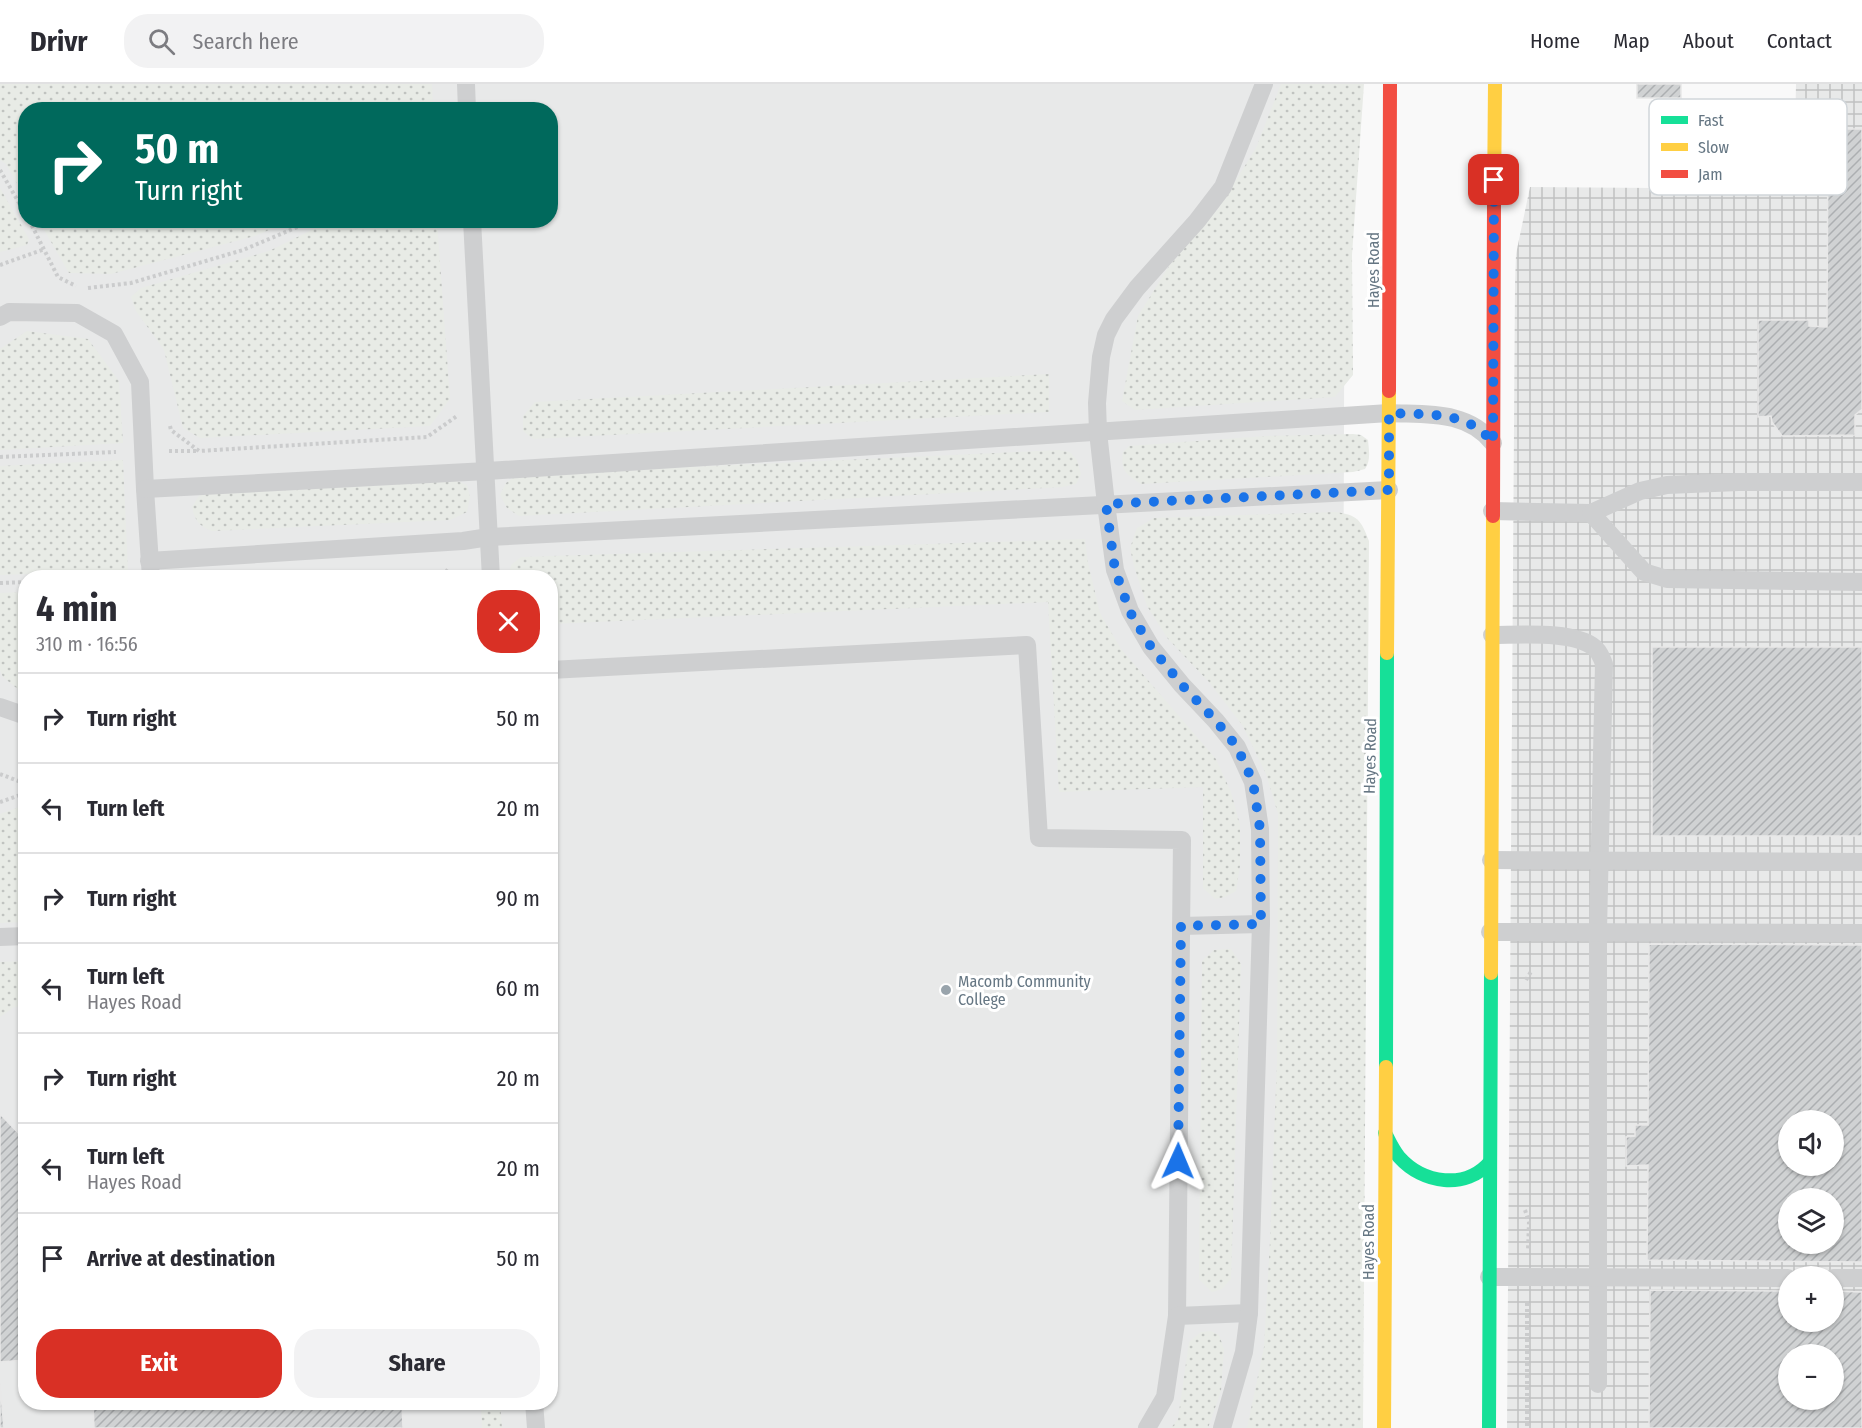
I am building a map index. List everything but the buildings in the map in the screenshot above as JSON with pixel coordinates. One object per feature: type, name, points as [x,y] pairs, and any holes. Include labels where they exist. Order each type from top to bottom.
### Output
[{"type":"street","name":"Hayes Road","points":[[1384,1428],[1390,84]]},
{"type":"street","points":[[1489,1428],[1495,84]]},
{"type":"street","points":[[1385,1133],[1399,1157],[1416,1172],[1436,1180],[1469,1178],[1480,1172],[1490,1162]]},
{"type":"lane","points":[[466,84],[467,102]]},
{"type":"lane","points":[[1222,1428],[1244,1352],[1249,1313],[1261,924],[1260,829],[1253,782],[1237,747],[1151,647],[1130,612],[1115,570],[1096,403],[1101,357],[1106,335],[1114,319],[1137,288],[1197,221],[1223,187],[1264,84]]},
{"type":"lane","points":[[472,228],[491,570]]},
{"type":"lane","points":[[0,316],[9,312],[77,313],[114,334],[140,382],[150,569],[489,537],[1389,490]]},
{"type":"lane","points":[[145,489],[487,471],[1389,413],[1459,419],[1485,432],[1493,443]]},
{"type":"lane","points":[[1492,512],[1591,513],[1640,491],[1667,485],[1738,482],[1862,482]]},
{"type":"lane","points":[[1591,513],[1644,572],[1667,579],[1862,582]]},
{"type":"lane","points":[[1492,635],[1560,636],[1593,646],[1600,653],[1604,664],[1598,931],[1598,1384]]},
{"type":"lane","points":[[558,670],[1027,645],[1039,838],[1182,840],[1177,1316],[1165,1397],[1147,1428]]},
{"type":"lane","points":[[0,707],[18,713]]},
{"type":"lane","points":[[1491,860],[1862,862]]},
{"type":"lane","points":[[1181,926],[1261,924]]},
{"type":"lane","points":[[1490,932],[1862,933]]},
{"type":"lane","points":[[0,937],[18,936]]},
{"type":"lane","points":[[1489,1277],[1778,1278]]},
{"type":"lane","points":[[1844,1278],[1862,1278]]},
{"type":"lane","points":[[1177,1316],[1249,1313]]},
{"type":"lane","points":[[535,1410],[536,1428]]},
{"type":"path","points":[[0,170],[18,201]]},
{"type":"path","points":[[33,228],[58,277],[88,292]]},
{"type":"path","points":[[82,289],[131,283],[243,250],[295,228]]},
{"type":"path","points":[[0,265],[45,249]]},
{"type":"path","points":[[0,457],[199,451],[427,437],[457,417]]},
{"type":"path","points":[[169,420],[171,430],[199,451]]},
{"type":"path","points":[[0,582],[18,582]]},
{"type":"path","points":[[0,774],[18,781]]},
{"type":"path","points":[[0,802],[18,796]]},
{"type":"shaded area","name":"Macomb Community College","points":[[0,84],[1345,84],[1341,1428],[0,1428]]},
{"type":"shaded area","points":[[0,84],[432,84],[433,102],[18,102],[18,185],[6,164],[0,160]]},
{"type":"shaded area","points":[[1281,84],[1364,84],[1352,255],[1353,375],[1335,397],[1135,410],[1122,401],[1138,316],[1169,266],[1218,209],[1256,148]]},
{"type":"shaded area","points":[[1796,84],[1862,84],[1862,1428],[1507,1428],[1516,254],[1530,187],[1649,188],[1649,195],[1847,195],[1847,99],[1796,99]]},
{"type":"shaded area","points":[[0,188],[18,220],[18,228],[23,228],[29,239],[27,245],[0,252]]},
{"type":"shaded area","points":[[43,228],[274,228],[255,236],[111,274],[69,273]]},
{"type":"shaded area","points":[[316,228],[438,228],[450,399],[430,426],[200,438],[183,428],[164,350],[136,311],[131,297],[141,288],[269,251]]},
{"type":"shaded area","points":[[27,331],[88,339],[119,381],[123,443],[0,450],[0,349]]},
{"type":"shaded area","points":[[1049,374],[1049,412],[533,439],[523,431],[523,416],[535,402]]},
{"type":"shaded area","points":[[1361,435],[1368,440],[1369,455],[1365,469],[1353,472],[1141,484],[1125,471],[1122,464],[1123,452],[1129,446],[1266,436]]},
{"type":"shaded area","points":[[1059,450],[1070,452],[1077,460],[1081,474],[1076,484],[1063,487],[519,516],[507,508],[500,495],[506,483],[517,475]]},
{"type":"shaded area","points":[[123,460],[128,570],[18,570],[18,574],[0,575],[0,466]]},
{"type":"shaded area","points":[[452,479],[467,485],[470,497],[467,512],[450,520],[212,531],[198,522],[192,507],[199,496],[210,490]]},
{"type":"shaded area","points":[[1335,512],[1358,520],[1369,541],[1363,1428],[1247,1428],[1264,1347],[1270,1241],[1277,1060],[1278,814],[1266,774],[1243,726],[1209,682],[1168,639],[1147,606],[1130,548],[1137,528],[1154,518]]},
{"type":"shaded area","points":[[1085,539],[1088,563],[1100,613],[1121,649],[1216,759],[1231,792],[1240,825],[1240,866],[1236,891],[1215,899],[1203,888],[1203,787],[1059,792],[1048,602],[558,624],[558,570],[510,570],[511,565],[521,557]]},
{"type":"shaded area","points":[[18,592],[18,689],[3,677],[0,670],[0,593]]},
{"type":"shaded area","points":[[18,808],[18,922],[0,923],[0,814]]},
{"type":"shaded area","points":[[1231,949],[1241,964],[1231,1279],[1222,1289],[1212,1292],[1199,1279],[1202,961],[1214,950]]},
{"type":"shaded area","points":[[18,961],[18,1007],[0,1017],[0,962]]},
{"type":"shaded area","points":[[1211,1331],[1219,1335],[1224,1349],[1221,1391],[1208,1428],[1171,1428],[1178,1419],[1189,1342],[1201,1332]]},
{"type":"shaded area","points":[[481,1410],[501,1410],[502,1428],[482,1428]]},
{"type":"traffic: fast","points":[[1386,1067],[1387,653]]},
{"type":"traffic: fast","points":[[1489,1428],[1491,973]]},
{"type":"traffic: fast","points":[[1385,1133],[1399,1157],[1409,1166],[1432,1178],[1457,1180],[1469,1177],[1490,1162]]},
{"type":"traffic: slow","points":[[1494,202],[1495,84]]},
{"type":"traffic: slow","points":[[1387,653],[1389,391]]},
{"type":"traffic: slow","points":[[1491,973],[1493,516]]},
{"type":"traffic: slow","points":[[1384,1428],[1386,1067]]},
{"type":"traffic: jam","points":[[1389,391],[1390,84]]},
{"type":"traffic: jam","points":[[1493,516],[1494,202]]},
{"type":"place","name":"Macomb Community College","points":[[946,990]]},
{"type":"route","points":[[1178,1161],[1181,926],[1261,924],[1260,829],[1253,782],[1237,747],[1151,647],[1130,612],[1115,570],[1106,504],[1389,490],[1389,413],[1459,419],[1485,432],[1493,443],[1494,180]]}]
